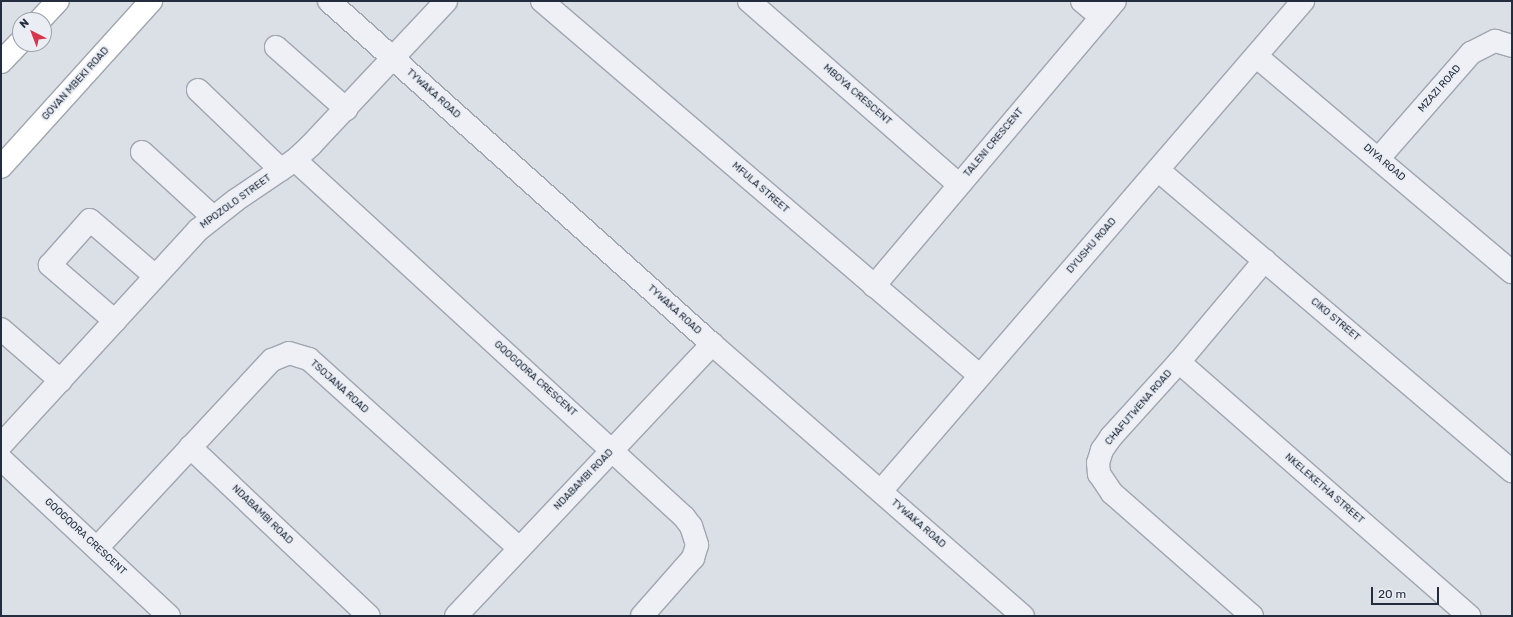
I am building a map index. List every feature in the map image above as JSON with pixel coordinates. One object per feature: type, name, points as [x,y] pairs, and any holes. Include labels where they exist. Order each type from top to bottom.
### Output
[{"type":"main road","points":[[48,12],[58,1]]},
{"type":"main road","name":"GOVAN MBEKI ROAD","points":[[1,167],[151,1]]},
{"type":"main road","points":[[1,62],[12,50]]},
{"type":"street","name":"TYWAKA ROAD","points":[[329,1],[712,344],[1022,616]]},
{"type":"street","name":"MPOZOLO STREET","points":[[1,447],[155,276],[213,217],[288,165],[346,109],[446,1]]},
{"type":"street","name":"MFULA STREET","points":[[542,1],[979,375]]},
{"type":"street","points":[[1082,1],[1101,17]]},
{"type":"street","name":"TALENI CRESCENT","points":[[874,286],[1115,1]]},
{"type":"street","name":"DYUSHU ROAD","points":[[881,491],[979,375],[1303,1]]},
{"type":"street","name":"MBOYA CRESCENT","points":[[759,2],[959,185]]},
{"type":"street","name":"MZAZI ROAD","points":[[1379,158],[1472,52],[1495,41],[1512,46]]},
{"type":"street","points":[[276,47],[346,109]]},
{"type":"street","name":"DIYA ROAD","points":[[1256,56],[1379,158],[1512,272]]},
{"type":"street","name":"GQOGQORA CRESCENT","points":[[198,90],[288,165],[613,450],[684,517],[690,526],[697,545],[693,558],[684,571],[642,616]]},
{"type":"street","points":[[142,152],[213,217]]},
{"type":"street","name":"CIKO STREET","points":[[1158,170],[1512,471]]},
{"type":"street","points":[[115,321],[50,265],[90,220],[155,276]]},
{"type":"street","name":"CHAFUTWENA ROAD","points":[[1252,616],[1112,493],[1099,474],[1098,463],[1102,450],[1110,437],[1179,362],[1265,260]]},
{"type":"street","points":[[1,329],[61,381]]},
{"type":"street","name":"NDABAMBI ROAD","points":[[456,616],[712,344]]},
{"type":"street","name":"TSOJANA ROAD","points":[[97,548],[272,360],[290,354],[309,359],[519,548]]},
{"type":"street","name":"NKELEKETHA STREET","points":[[1179,362],[1469,616]]},
{"type":"street","name":"GQOGQORA CRESCENT","points":[[1,447],[97,548],[169,616]]},
{"type":"street","name":"NDABAMBI ROAD","points":[[190,447],[369,616]]}]
